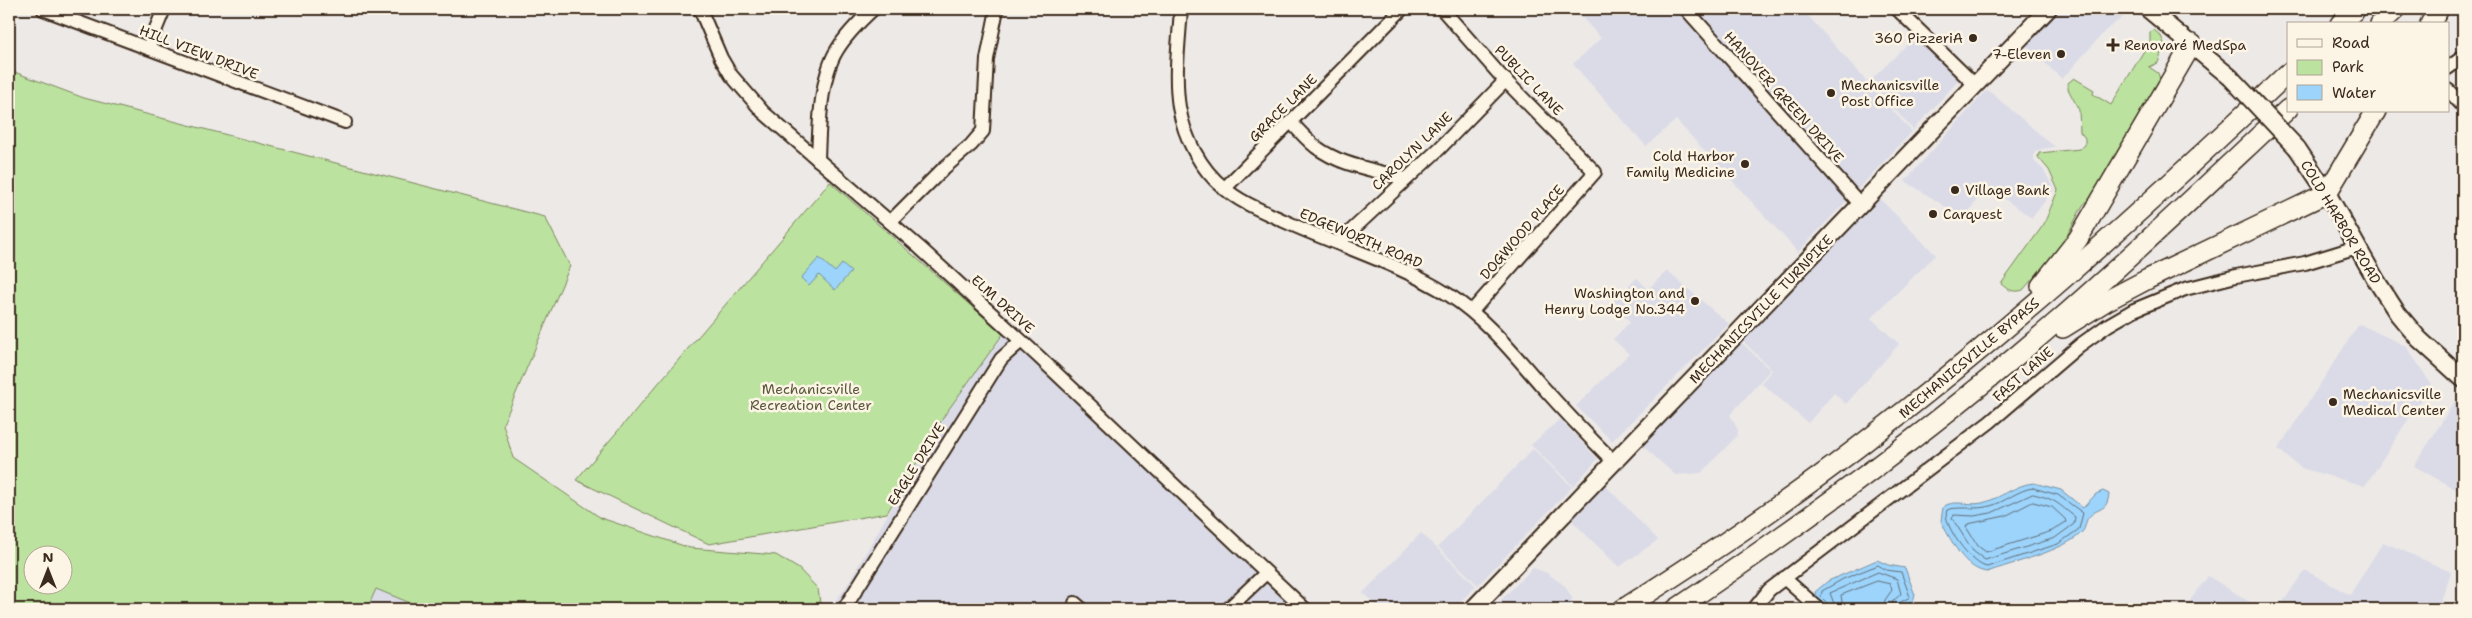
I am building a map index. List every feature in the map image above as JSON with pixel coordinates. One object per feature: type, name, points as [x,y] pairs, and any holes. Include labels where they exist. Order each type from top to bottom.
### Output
[{"type":"highway","points":[[2342,22],[2356,9]]},
{"type":"highway","points":[[2382,22],[2396,9]]},
{"type":"highway","points":[[2431,22],[2439,9]]},
{"type":"highway","points":[[1948,376],[2040,287],[2070,251],[2179,70],[2192,44]]},
{"type":"highway","name":"MECHANICSVILLE BYPASS","points":[[1623,609],[1749,526],[1816,478],[1948,376],[2070,273],[2287,73]]},
{"type":"highway","name":"MECHANICSVILLE BYPASS","points":[[1676,609],[1822,508],[1943,415],[2054,324],[2287,110]]},
{"type":"highway","points":[[1943,415],[2073,321],[2108,300],[2327,193],[2375,112]]},
{"type":"main road","name":"MECHANICSVILLE TURNPIKE","points":[[1473,609],[2048,9]]},
{"type":"main road","name":"COLD HARBOR ROAD","points":[[2148,9],[2230,77],[2297,148],[2327,193],[2398,314],[2419,339],[2463,379]]},
{"type":"street","name":"HILL VIEW DRIVE","points":[[43,9],[345,122]]},
{"type":"street","points":[[148,48],[164,9]]},
{"type":"street","name":"ELM DRIVE","points":[[700,9],[721,58],[731,75],[763,112],[890,222],[1021,340],[1305,609]]},
{"type":"street","points":[[818,160],[821,113],[832,58],[837,48],[873,9]]},
{"type":"street","points":[[890,222],[944,168],[975,142],[983,131],[987,59],[997,9]]},
{"type":"street","name":"EDGEWORTH ROAD","points":[[1181,9],[1177,71],[1179,109],[1195,153],[1204,167],[1224,189],[1256,208],[1426,282],[1472,311],[1493,331],[1568,415],[1614,462]]},
{"type":"street","name":"GRACE LANE","points":[[1224,189],[1402,9]]},
{"type":"street","name":"PUBLIC LANE","points":[[1442,9],[1506,80],[1595,172]]},
{"type":"street","name":"HANOVER GREEN DRIVE","points":[[1686,9],[1861,205]]},
{"type":"street","points":[[1898,9],[1975,85]]},
{"type":"street","points":[[2450,66],[2463,56]]},
{"type":"street","name":"CAROLYN LANE","points":[[1338,243],[1440,148],[1506,80]]},
{"type":"street","points":[[2450,92],[2463,106]]},
{"type":"street","points":[[1291,122],[1315,146],[1332,156],[1360,168],[1405,179]]},
{"type":"street","name":"DOGWOOD PLACE","points":[[1472,311],[1500,282],[1595,172]]},
{"type":"street","name":"FAST LANE","points":[[1754,609],[1769,590],[1990,422],[2080,345],[2108,325],[2141,307],[2192,287],[2236,276],[2304,263],[2357,247]]},
{"type":"street","name":"EAGLE DRIVE","points":[[844,609],[1001,359],[1021,340]]},
{"type":"street","points":[[1228,609],[1266,573]]},
{"type":"street","points":[[1784,578],[1819,609]]},
{"type":"shaded area","points":[[1574,9],[1802,9],[1912,132],[1798,252],[1676,120],[1646,146],[1573,64],[1601,38]]},
{"type":"shaded area","points":[[2060,9],[2128,9],[2131,11],[2106,30],[2062,79],[2026,45]]},
{"type":"shaded area","points":[[1917,35],[1959,80],[1913,130],[1870,81]]},
{"type":"shaded area","points":[[1986,91],[1989,91],[2055,147],[2041,149],[2034,153],[2034,161],[2043,169],[2054,189],[2032,218],[1986,186],[1967,214],[1962,217],[1905,181]]},
{"type":"shaded area","points":[[1880,199],[1936,255],[1871,318],[1899,344],[1846,404],[1834,393],[1808,423],[1761,383],[1772,370],[1743,341]]},
{"type":"shaded area","points":[[1667,271],[1729,324],[1612,441],[1576,406],[1629,354],[1613,339],[1630,322],[1611,303],[1637,278],[1648,289]]},
{"type":"shaded area","points":[[2359,324],[2406,346],[2431,384],[2365,486],[2301,468],[2278,449]]},
{"type":"shaded area","points":[[1003,334],[1294,609],[829,609],[846,587],[946,413]]},
{"type":"shaded area","points":[[1741,342],[1770,370],[1730,415],[1738,430],[1737,436],[1701,473],[1675,475],[1643,446]]},
{"type":"shaded area","points":[[2455,401],[2463,406],[2463,493],[2414,466]]},
{"type":"shaded area","points":[[1560,419],[1598,459],[1573,486],[1531,445]]},
{"type":"shaded area","points":[[1533,449],[1572,487],[1478,585],[1438,547]]},
{"type":"shaded area","points":[[1605,485],[1658,540],[1619,567],[1572,521]]},
{"type":"shaded area","points":[[1421,533],[1476,586],[1453,609],[1381,609],[1363,593]]},
{"type":"shaded area","points":[[2383,542],[2451,572],[2438,609],[2278,609],[2305,570],[2350,595]]},
{"type":"shaded area","points":[[1533,568],[1547,573],[1565,586],[1572,598],[1570,609],[1492,609]]},
{"type":"shaded area","points":[[2208,576],[2261,609],[2184,609]]},
{"type":"shaded area","points":[[376,589],[422,607],[425,609],[367,609]]},
{"type":"green space","points":[[2154,30],[2161,36],[2164,43],[2158,63],[2149,67],[2158,73],[2161,82],[2098,192],[2083,205],[2062,245],[2023,290],[2014,291],[2006,288],[2001,284],[2044,224],[2058,190],[2049,170],[2038,157],[2039,153],[2080,149],[2085,145],[2085,138],[2080,132],[2079,110],[2068,89],[2068,83],[2074,78],[2094,90],[2093,94],[2111,105],[2150,41],[2150,32]]},
{"type":"green space","points":[[9,70],[84,98],[545,217],[570,266],[503,424],[513,458],[601,518],[690,548],[776,555],[799,569],[818,589],[821,609],[425,609],[376,589],[367,609],[9,609]]},
{"type":"green space","name":"Mechanicsville Recreation Center","points":[[830,182],[1003,334],[946,413],[887,513],[709,544],[576,480]]},
{"type":"water","points":[[819,258],[835,272],[842,264],[851,272],[835,290],[819,275],[809,286],[801,278]]},
{"type":"water","points":[[2034,483],[2061,490],[2083,508],[2096,494],[2103,491],[2109,494],[2108,500],[2104,507],[2088,518],[2082,532],[2064,545],[1987,572],[1972,566],[1959,552],[1941,521],[1943,507],[1951,503],[1982,503],[2021,486]]},
{"type":"water","points":[[1877,560],[1888,565],[1905,568],[1915,595],[1913,601],[1898,609],[1827,609],[1819,603],[1815,592],[1828,581]]},
{"type":"place","name":"360 PizzeriA","points":[[1973,38]]},
{"type":"place","name":"Renovaré MedSpa","points":[[2113,45]]},
{"type":"place","name":"7-Eleven","points":[[2061,54]]},
{"type":"place","name":"Mechanicsville Post Office","points":[[1831,93]]},
{"type":"place","name":"Cold Harbor Family Medicine","points":[[1745,164]]},
{"type":"place","name":"Village Bank","points":[[1955,190]]},
{"type":"place","name":"Carquest","points":[[1933,214]]},
{"type":"place","name":"Washington and Henry Lodge No.344","points":[[1695,301]]},
{"type":"place","name":"Mechanicsville Medical Center","points":[[2333,402]]}]
